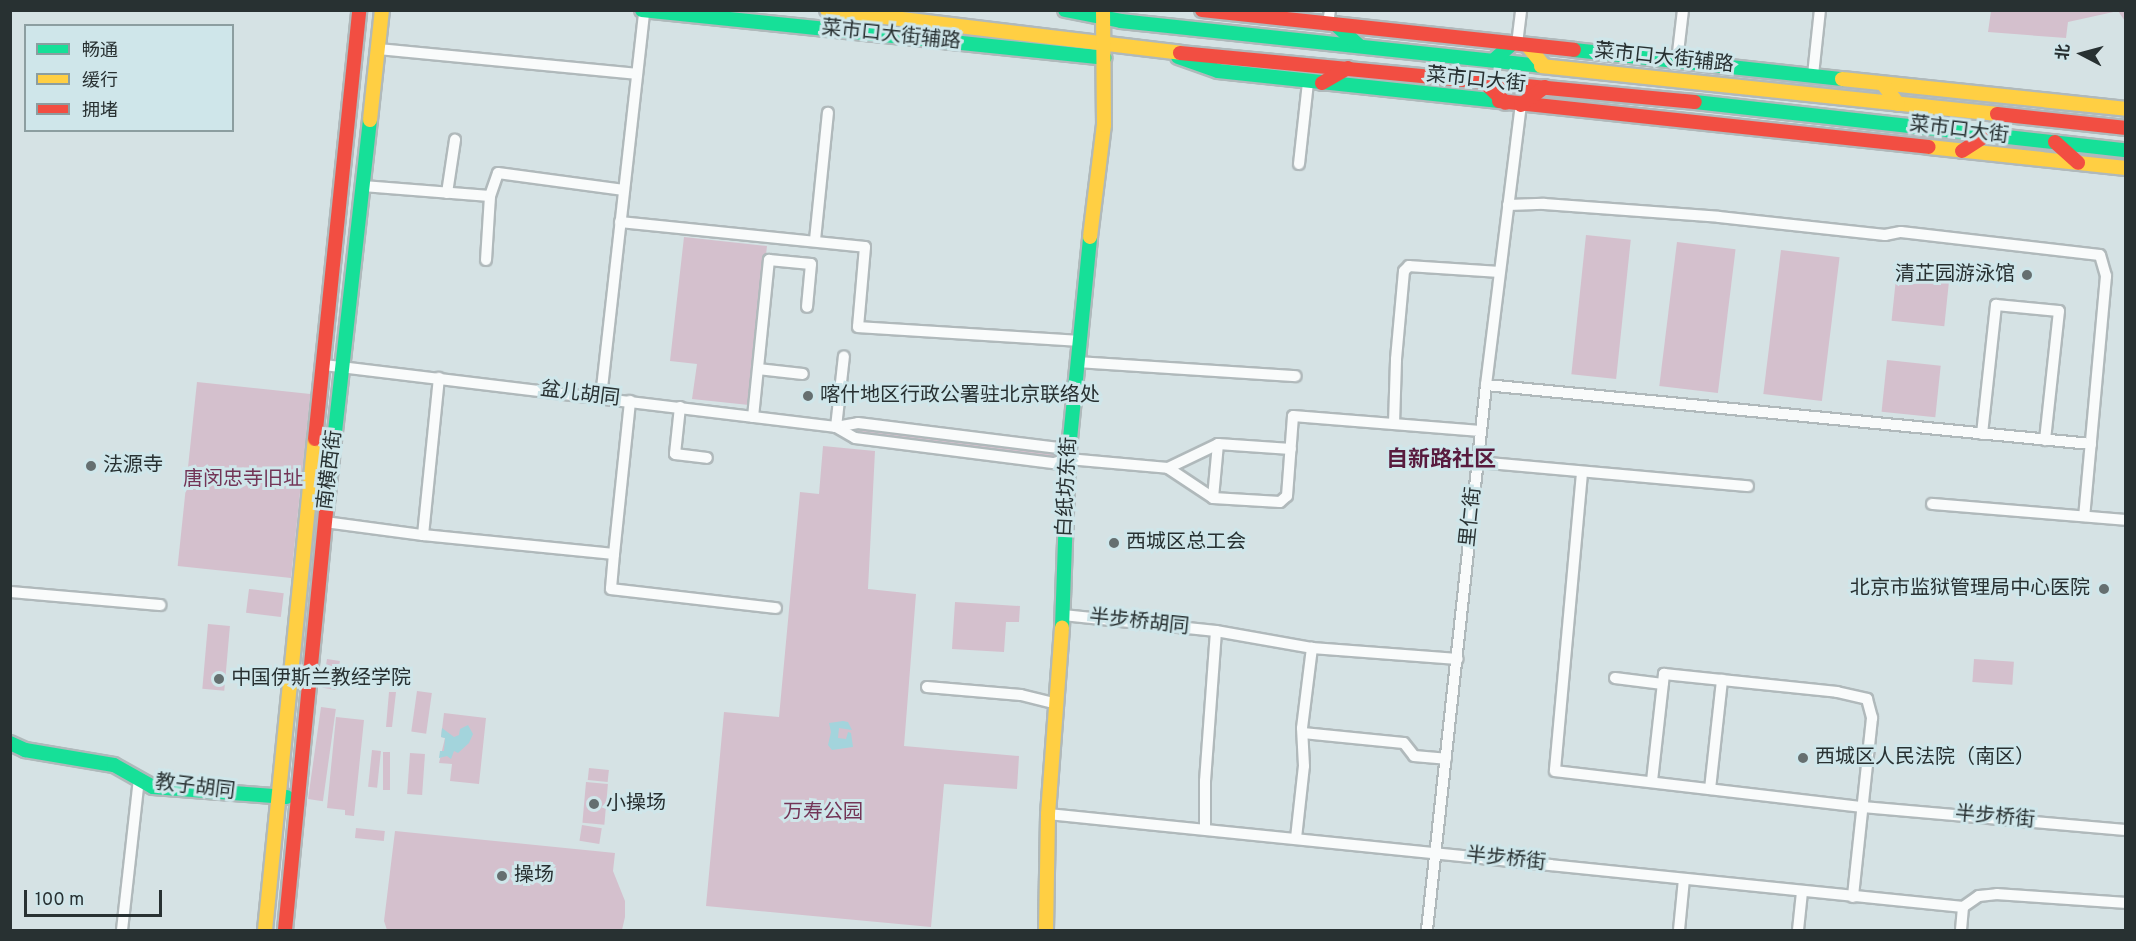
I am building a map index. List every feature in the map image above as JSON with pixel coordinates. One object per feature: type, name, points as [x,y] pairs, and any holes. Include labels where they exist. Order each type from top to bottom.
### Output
[{"type":"main road","name":"南横西街","points":[[265,930],[359,10]]},
{"type":"main road","name":"南横西街","points":[[285,930],[325,522],[344,368],[382,10]]},
{"type":"main road","name":"菜市口大街","points":[[827,10],[1104,52],[1165,52],[1348,68],[2126,150]]},
{"type":"main road","name":"菜市口大街","points":[[1065,10],[1358,45],[2126,128]]},
{"type":"main road","name":"菜市口大街辅路","points":[[1202,10],[1331,19],[1519,44],[2126,109]]},
{"type":"main road","name":"菜市口大街辅路","points":[[643,11],[1104,52]]},
{"type":"main road","name":"白纸坊东街","points":[[1046,930],[1048,814],[1063,615],[1068,459],[1104,125],[1103,14]]},
{"type":"main road","points":[[1331,19],[1358,45]]},
{"type":"main road","points":[[1494,60],[1519,44],[1543,65]]},
{"type":"main road","points":[[1165,52],[1218,71],[2126,168]]},
{"type":"main road","points":[[1315,82],[1348,68]]},
{"type":"main road","points":[[1484,82],[1506,103]]},
{"type":"main road","points":[[1883,84],[1898,104]]},
{"type":"main road","points":[[1521,105],[1545,87]]},
{"type":"main road","points":[[1962,151],[1988,134]]},
{"type":"main road","points":[[2055,142],[2078,163]]},
{"type":"main road","name":"教子胡同","points":[[10,743],[25,750],[114,765],[153,787],[298,798]]},
{"type":"main road","name":"教子胡同","points":[[10,752],[25,750]]},
{"type":"street","points":[[1519,44],[1521,10]]},
{"type":"street","points":[[1677,61],[1683,10]]},
{"type":"street","points":[[1813,75],[1820,10]]},
{"type":"street","points":[[601,398],[643,11]]},
{"type":"street","points":[[378,49],[636,74]]},
{"type":"street","points":[[1299,164],[1315,82]]},
{"type":"street","name":"里仁街","points":[[1427,930],[1458,659],[1480,431],[1521,105]]},
{"type":"street","points":[[815,240],[828,113]]},
{"type":"street","points":[[447,193],[455,140]]},
{"type":"street","points":[[486,260],[490,196],[498,173],[624,190]]},
{"type":"street","points":[[363,186],[490,196]]},
{"type":"street","points":[[1508,205],[1544,204],[1719,217],[1885,235],[1901,232],[2100,255],[2106,276],[2084,516]]},
{"type":"street","points":[[620,222],[815,240],[866,247],[858,327],[1080,341]]},
{"type":"street","points":[[753,417],[770,260],[811,264],[807,307]]},
{"type":"street","points":[[1394,424],[1396,359],[1406,268],[1409,266],[1500,272]]},
{"type":"street","points":[[1982,434],[1996,305],[2059,311],[2045,440]]},
{"type":"street","points":[[836,427],[844,356]]},
{"type":"street","points":[[1078,362],[1296,376]]},
{"type":"street","name":"盆儿胡同","points":[[324,365],[630,400],[836,427],[858,423],[1058,448],[1068,459],[1168,468]]},
{"type":"street","points":[[758,369],[803,374]]},
{"type":"street","points":[[423,535],[439,378]]},
{"type":"street","points":[[1486,385],[2091,444]]},
{"type":"street","points":[[630,400],[611,589],[776,608]]},
{"type":"street","points":[[680,407],[675,454],[707,458]]},
{"type":"street","points":[[1168,468],[1213,498],[1280,502],[1287,495],[1293,416],[1480,431]]},
{"type":"street","points":[[1168,468],[1218,444],[1291,449]]},
{"type":"street","points":[[1213,498],[1218,444]]},
{"type":"street","points":[[1478,462],[1748,486]]},
{"type":"street","name":"半步桥街","points":[[1582,472],[1555,771],[1862,807],[2126,830]]},
{"type":"street","points":[[1932,504],[2126,520]]},
{"type":"street","points":[[325,522],[423,535],[614,554]]},
{"type":"street","points":[[10,592],[160,605]]},
{"type":"street","name":"半步桥胡同","points":[[1063,615],[1216,631],[1311,648],[1458,659]]},
{"type":"street","points":[[1204,828],[1205,781],[1216,631]]},
{"type":"street","points":[[1296,838],[1304,766],[1303,733],[1311,648]]},
{"type":"street","points":[[1652,781],[1664,674],[1837,692],[1867,699],[1872,718],[1853,897]]},
{"type":"street","points":[[1615,678],[1663,684]]},
{"type":"street","points":[[1710,789],[1722,680]]},
{"type":"street","points":[[927,687],[1021,695],[1057,704]]},
{"type":"street","points":[[1303,733],[1404,743],[1414,756],[1446,759]]},
{"type":"street","points":[[122,930],[139,778]]},
{"type":"street","name":"半步桥街","points":[[1048,814],[1204,828],[1963,907],[1979,896],[1997,894],[2126,903]]},
{"type":"street","points":[[1679,930],[1684,879]]},
{"type":"street","points":[[1798,930],[1802,891]]},
{"type":"street","points":[[1961,930],[1963,907]]},
{"type":"green space","points":[[1991,11],[2118,11],[2068,22],[2066,38],[1988,32]]},
{"type":"green space","points":[[2118,11],[2125,11],[2125,21]]},
{"type":"green space","points":[[1586,235],[1631,240],[1616,379],[1571,374]]},
{"type":"green space","points":[[684,237],[767,246],[749,405],[692,399],[697,364],[670,361]]},
{"type":"green space","points":[[1677,242],[1736,249],[1718,393],[1659,386]]},
{"type":"green space","points":[[1781,250],[1840,257],[1822,401],[1763,394]]},
{"type":"green space","points":[[1897,269],[1950,275],[1944,326],[1892,321]]},
{"type":"green space","points":[[1887,360],[1941,366],[1935,417],[1882,412]]},
{"type":"green space","name":"唐闵忠寺旧址","points":[[197,382],[310,394],[291,578],[178,566]]},
{"type":"green space","points":[[858,423],[1058,448],[1068,459],[855,438],[836,427]]},
{"type":"green space","name":"万寿公园","points":[[823,446],[875,451],[868,589],[916,594],[904,746],[1019,756],[1017,789],[944,784],[931,927],[706,906],[724,712],[779,717],[800,492],[819,494]]},
{"type":"green space","points":[[249,589],[284,593],[281,617],[246,613]]},
{"type":"green space","points":[[955,602],[1020,606],[1019,622],[1006,622],[1004,652],[952,649]]},
{"type":"green space","points":[[208,624],[230,626],[224,691],[202,689]]},
{"type":"green space","points":[[327,659],[340,661],[335,690],[322,688]]},
{"type":"green space","points":[[1974,659],[2014,662],[2012,685],[1972,682]]},
{"type":"green space","points":[[417,691],[432,693],[426,734],[411,732]]},
{"type":"green space","points":[[389,692],[396,692],[392,727],[386,727]]},
{"type":"green space","points":[[321,707],[336,709],[323,801],[308,799]]},
{"type":"green space","points":[[444,713],[486,718],[479,784],[450,781],[452,764],[439,763],[445,738],[441,737]]},
{"type":"green space","points":[[336,717],[364,720],[354,816],[345,815],[345,810],[327,808]]},
{"type":"green space","points":[[372,750],[381,751],[377,788],[368,787]]},
{"type":"green space","points":[[383,752],[390,752],[390,790],[383,790]]},
{"type":"green space","points":[[410,753],[425,754],[422,795],[407,794]]},
{"type":"green space","points":[[589,768],[609,770],[608,782],[588,780]]},
{"type":"green space","name":"小操场","points":[[586,782],[608,784],[604,825],[582,823]]},
{"type":"green space","points":[[582,825],[602,828],[599,844],[579,841]]},
{"type":"green space","points":[[356,828],[385,831],[384,841],[355,838]]},
{"type":"green space","name":"操场","points":[[395,831],[615,853],[613,871],[625,901],[622,930],[387,930],[384,921]]},
{"type":"water","points":[[848,722],[852,730],[839,728],[838,738],[846,739],[848,732],[851,733],[853,747],[832,750],[828,745],[831,732],[829,723]]},
{"type":"water","points":[[468,725],[473,734],[469,743],[458,753],[454,751],[451,759],[447,756],[439,758],[440,751],[444,751],[445,738],[441,737],[442,728],[454,737],[459,735],[460,729]]},
{"type":"traffic: fast","points":[[642,10],[1105,58]]},
{"type":"traffic: fast","points":[[1065,10],[1121,21],[1541,66]]},
{"type":"traffic: fast","points":[[1335,24],[1358,45]]},
{"type":"traffic: fast","points":[[1494,60],[1512,44]]},
{"type":"traffic: fast","points":[[1574,50],[1842,79]]},
{"type":"traffic: fast","points":[[1178,57],[1218,71],[1499,101]]},
{"type":"traffic: fast","points":[[1695,102],[2126,150]]},
{"type":"traffic: fast","points":[[327,503],[370,120]]},
{"type":"traffic: fast","points":[[1062,628],[1068,459],[1090,237]]},
{"type":"traffic: fast","points":[[10,743],[25,750],[114,765],[153,787],[287,797]]},
{"type":"traffic: slow","points":[[370,120],[382,10]]},
{"type":"traffic: slow","points":[[827,10],[1180,53]]},
{"type":"traffic: slow","points":[[1090,237],[1104,125],[1103,10]]},
{"type":"traffic: slow","points":[[1527,45],[1543,65]]},
{"type":"traffic: slow","points":[[1541,66],[1997,114]]},
{"type":"traffic: slow","points":[[1842,79],[2126,109]]},
{"type":"traffic: slow","points":[[1883,84],[1898,104]]},
{"type":"traffic: slow","points":[[1929,147],[2126,168]]},
{"type":"traffic: slow","points":[[265,930],[315,439]]},
{"type":"traffic: slow","points":[[1046,930],[1048,814],[1062,628]]},
{"type":"traffic: jam","points":[[315,439],[359,10]]},
{"type":"traffic: jam","points":[[1202,10],[1574,50]]},
{"type":"traffic: jam","points":[[1180,53],[1695,102]]},
{"type":"traffic: jam","points":[[1322,83],[1348,68]]},
{"type":"traffic: jam","points":[[1484,82],[1506,103]]},
{"type":"traffic: jam","points":[[1521,105],[1545,87]]},
{"type":"traffic: jam","points":[[1499,101],[1929,147]]},
{"type":"traffic: jam","points":[[1997,114],[2126,128]]},
{"type":"traffic: jam","points":[[1962,151],[1988,134]]},
{"type":"traffic: jam","points":[[2055,142],[2078,163]]},
{"type":"traffic: jam","points":[[285,930],[327,503]]},
{"type":"place","name":"清芷园游泳馆","points":[[2027,275]]},
{"type":"place","name":"喀什地区行政公署驻北京联络处","points":[[808,396]]},
{"type":"place","name":"法源寺","points":[[91,466]]},
{"type":"place","name":"西城区总工会","points":[[1114,543]]},
{"type":"place","name":"北京市监狱管理局中心医院","points":[[2104,589]]},
{"type":"place","name":"中国伊斯兰教经学院","points":[[219,679]]},
{"type":"place","name":"西城区人民法院（南区）","points":[[1803,758]]},
{"type":"place","name":"小操场","points":[[594,804]]},
{"type":"place","name":"操场","points":[[502,876]]},
{"type":"district","name":"自新路社区","points":[[1441,461]]}]
